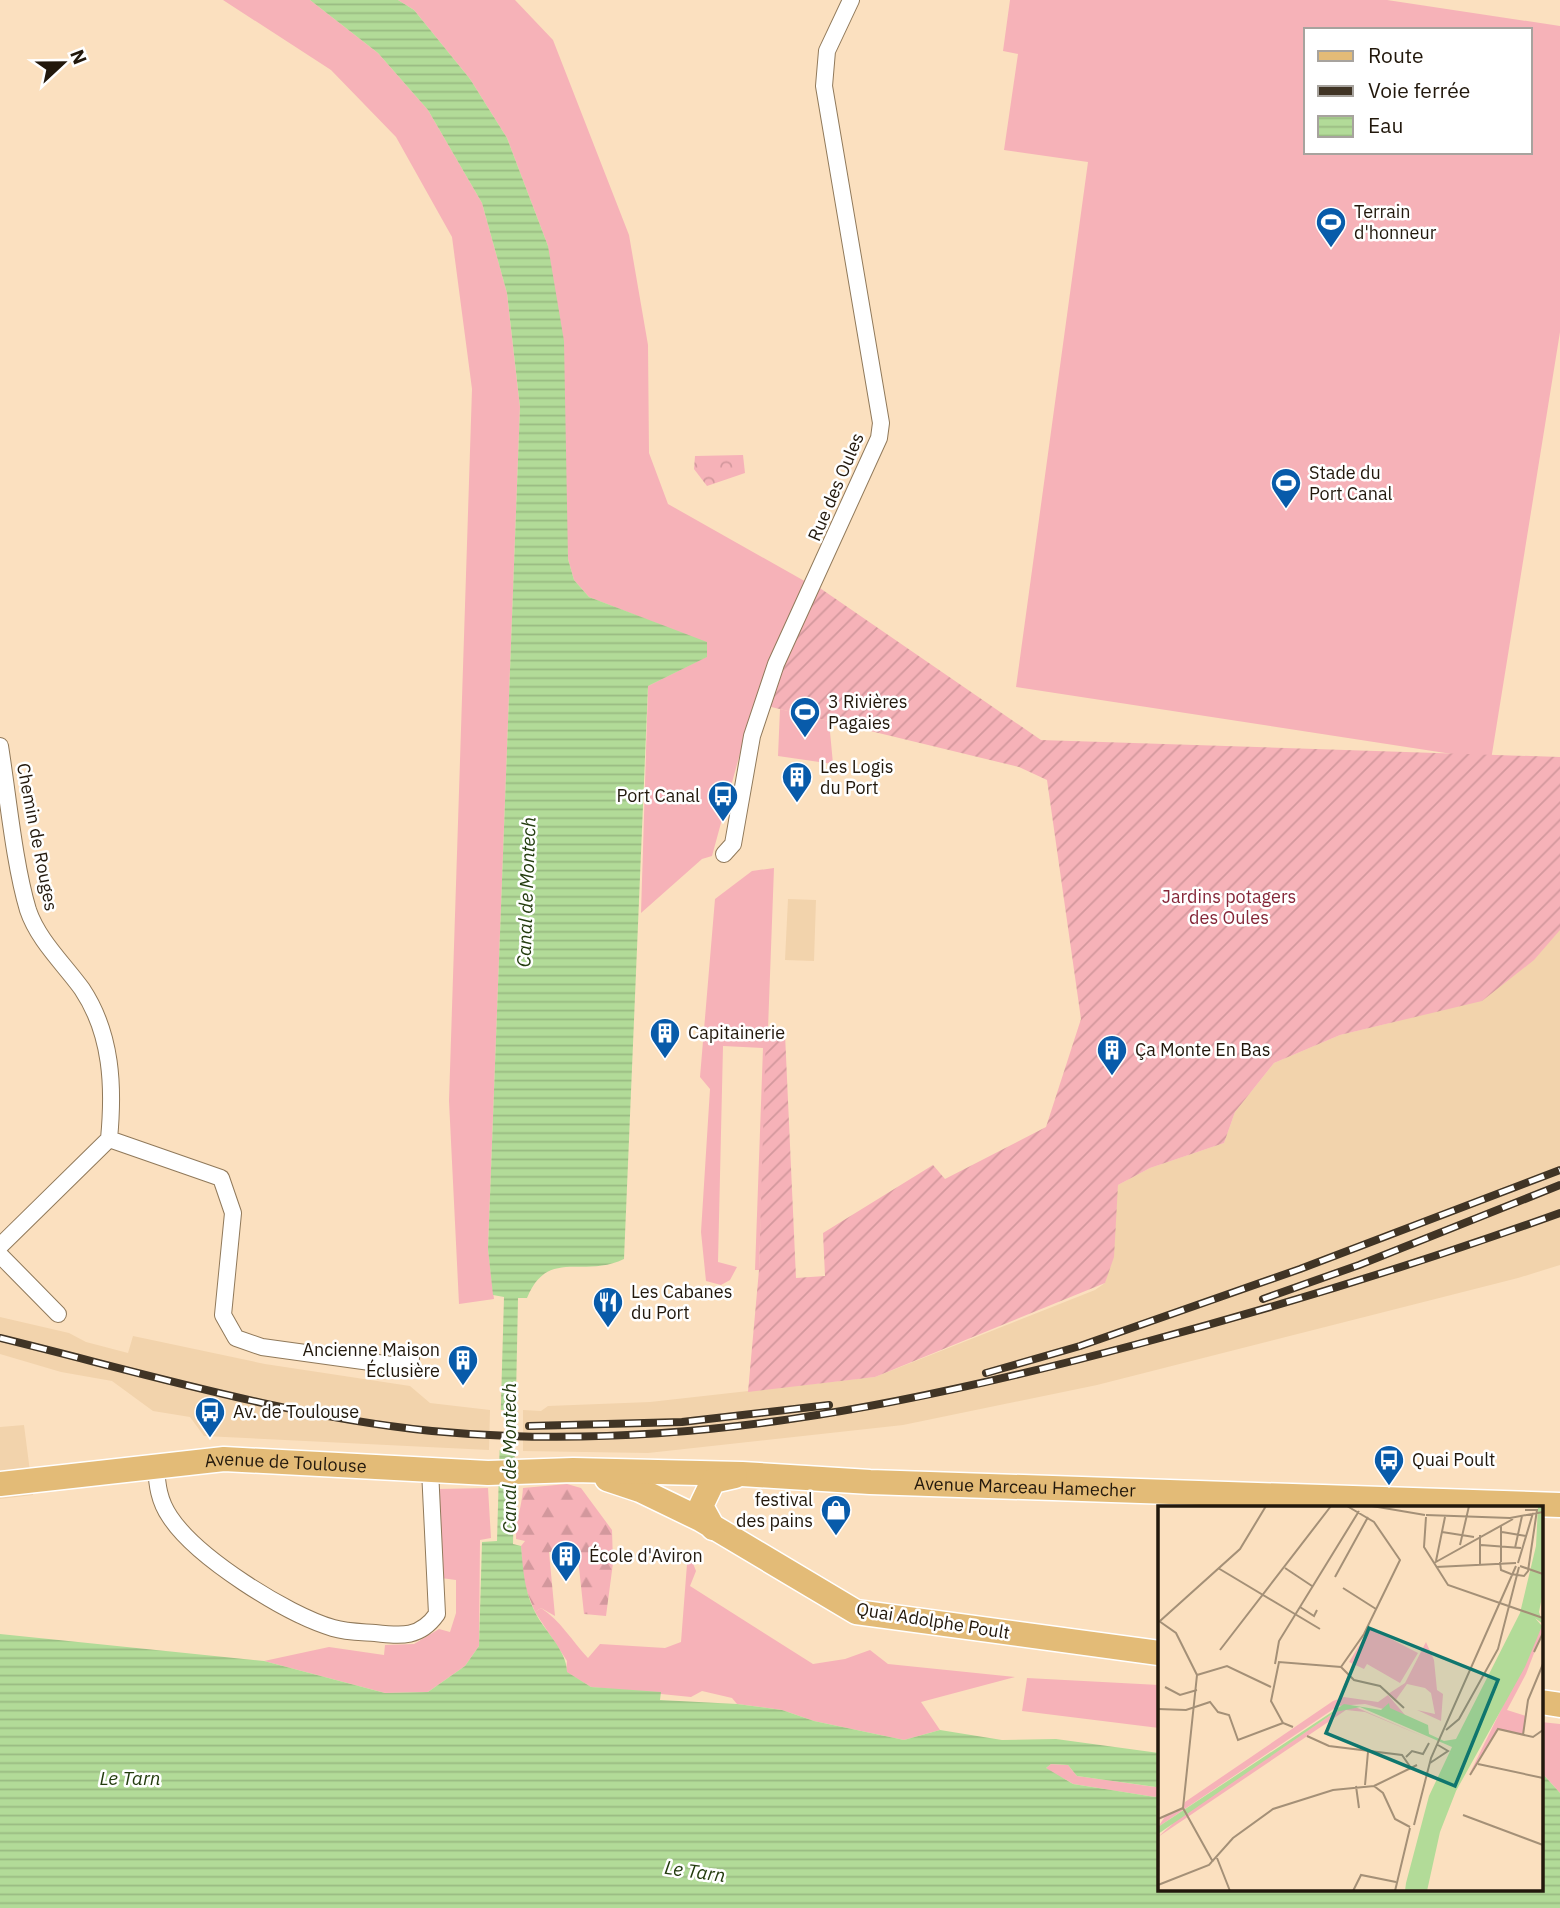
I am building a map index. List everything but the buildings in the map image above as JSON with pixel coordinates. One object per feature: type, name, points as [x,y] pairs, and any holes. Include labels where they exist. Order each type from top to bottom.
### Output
[{"type":"main road","name":"Avenue de Toulouse","points":[[0,1484],[224,1459],[488,1473],[573,1470]]},
{"type":"main road","name":"Avenue Marceau Hamecher","points":[[573,1470],[742,1474],[1283,1502],[1560,1505]]},
{"type":"main road","name":"Quai Adolphe Poult","points":[[573,1470],[640,1490],[713,1528],[856,1612],[1158,1653]]},
{"type":"main road","name":"Avenue Marceau Hamecher","points":[[713,1528],[701,1506],[713,1481],[742,1474]]},
{"type":"main road","points":[[1542,1702],[1560,1705]]},
{"type":"street","name":"Rue des Oules","points":[[724,854],[733,844],[752,736],[776,664],[879,438],[881,423],[824,86],[827,51],[851,0]]},
{"type":"street","name":"Chemin de Rouges","points":[[0,746],[29,911],[46,943],[83,991],[102,1031],[111,1074],[109,1139]]},
{"type":"street","points":[[0,1246],[109,1139],[221,1178],[233,1213],[223,1315],[236,1338],[262,1347],[399,1366],[411,1359]]},
{"type":"street","points":[[0,1255],[58,1314]]},
{"type":"street","points":[[156,1466],[158,1493],[170,1517],[191,1543],[261,1593],[296,1613],[334,1629],[397,1636],[427,1628],[438,1615],[430,1470]]},
{"type":"shaded area","points":[[1560,896],[1560,1265],[1097,1385],[903,1425],[648,1453],[523,1451],[523,1410],[541,1411],[548,1406],[650,1402],[875,1377],[1095,1290],[1105,1283],[1118,1185],[1150,1168],[1224,1143],[1235,1112],[1274,1063],[1340,1035],[1398,1021]]},
{"type":"shaded area","points":[[788,899],[816,900],[814,961],[785,960]]},
{"type":"shaded area","points":[[0,1317],[69,1333],[86,1342],[128,1353],[133,1336],[265,1364],[410,1386],[430,1403],[490,1410],[489,1450],[204,1436],[190,1417],[153,1411],[112,1381],[61,1372],[0,1354]]},
{"type":"shaded area","points":[[24,1425],[33,1495],[0,1499],[0,1427]]},
{"type":"green space","points":[[223,0],[310,0],[378,53],[428,110],[482,203],[507,293],[520,407],[488,1249],[494,1299],[459,1304],[449,1101],[472,389],[452,237],[396,137],[331,70]]},
{"type":"green space","points":[[398,0],[515,0],[553,40],[629,235],[648,345],[649,453],[668,504],[808,583],[748,724],[712,856],[702,859],[641,913],[648,686],[706,657],[707,643],[589,597],[574,580],[568,559],[548,246],[507,138],[470,79],[414,10]]},
{"type":"green space","name":"Stade du Port Canal","points":[[1010,0],[1387,0],[1560,26],[1560,332],[1491,760],[1016,687],[1088,162],[1004,150],[1018,54],[1003,51]]},
{"type":"green space","points":[[743,455],[745,473],[707,486],[694,469],[695,456]]},
{"type":"green space","name":"Jardins potagers des Oules","points":[[814,584],[1041,740],[1560,757],[1560,930],[1534,960],[1482,1001],[1340,1035],[1274,1063],[1235,1112],[1224,1143],[1150,1168],[1118,1185],[1114,1257],[1105,1283],[875,1377],[748,1392],[759,1270],[766,1031],[785,1034],[796,1278],[825,1276],[823,1233],[933,1165],[945,1179],[1046,1127],[1081,1019],[1047,780],[1019,767],[763,705]]},
{"type":"green space","name":"3 Rivières Pagaies","points":[[780,709],[829,721],[833,764],[778,756]]},
{"type":"green space","points":[[774,868],[759,1270],[755,1270],[763,1048],[723,1046],[718,1262],[737,1267],[730,1280],[721,1285],[706,1281],[701,1232],[710,1089],[700,1077],[715,899],[752,871]]},
{"type":"green space","points":[[567,1484],[581,1488],[612,1530],[613,1563],[606,1616],[584,1614],[577,1549],[549,1552],[555,1616],[541,1608],[535,1612],[523,1582],[521,1546],[525,1541],[516,1539],[523,1488]]},
{"type":"green space","points":[[488,1488],[491,1538],[480,1540],[479,1646],[465,1666],[428,1692],[385,1693],[264,1661],[329,1647],[384,1655],[385,1645],[414,1644],[439,1629],[450,1632],[456,1613],[456,1580],[441,1578],[438,1489]]},
{"type":"green space","points":[[688,1551],[696,1571],[690,1586],[813,1664],[845,1659],[870,1650],[888,1664],[1015,1677],[921,1702],[940,1730],[904,1740],[814,1721],[782,1710],[737,1704],[732,1698],[702,1691],[691,1697],[591,1687],[566,1672],[567,1661],[535,1612],[541,1608],[548,1613],[588,1658],[600,1644],[665,1648],[681,1642]]},
{"type":"green space","points":[[1027,1678],[1158,1685],[1158,1728],[1022,1711]]},
{"type":"green space","points":[[1542,1722],[1560,1724],[1560,1793],[1542,1773]]},
{"type":"green space","points":[[1051,1764],[1068,1765],[1077,1776],[1155,1787],[1158,1784],[1158,1796],[1073,1784],[1046,1768]]},
{"type":"water","name":"Le Tarn","points":[[310,0],[398,0],[414,10],[470,79],[507,138],[548,246],[564,341],[568,559],[574,580],[589,597],[707,642],[707,657],[648,686],[624,1259],[609,1264],[568,1267],[545,1273],[527,1298],[518,1298],[513,1544],[521,1546],[528,1594],[538,1618],[563,1656],[567,1672],[591,1687],[661,1692],[660,1700],[737,1704],[782,1710],[814,1721],[904,1740],[940,1730],[1002,1740],[1056,1739],[1158,1753],[1156,1787],[1077,1776],[1068,1765],[1051,1764],[1046,1768],[1073,1784],[1158,1796],[1158,1890],[1542,1890],[1542,1773],[1560,1793],[1560,1908],[0,1908],[0,1634],[264,1661],[385,1693],[428,1692],[465,1666],[479,1646],[482,1542],[497,1541],[504,1297],[493,1295],[488,1249],[520,407],[507,293],[482,203],[428,110],[378,53]]},
{"type":"pier","points":[[497,1410],[519,1410],[518,1451],[496,1450]]},
{"type":"railway","points":[[986,1373],[1080,1346],[1300,1269],[1560,1170]]},
{"type":"railway","points":[[1263,1299],[1359,1265],[1560,1185]]},
{"type":"railway","points":[[0,1338],[214,1392],[377,1424],[432,1431],[522,1436],[611,1436],[700,1430],[877,1405],[1051,1366],[1297,1299],[1560,1213]]},
{"type":"railway","points":[[529,1426],[682,1422],[829,1405]]},
{"type":"place","name":"Terrain d'honneur","points":[[1331,249]]},
{"type":"place","name":"Stade du Port Canal","points":[[1286,510]]},
{"type":"place","name":"3 Rivières Pagaies","points":[[805,739]]},
{"type":"place","name":"Les Logis du Port","points":[[797,804]]},
{"type":"place","name":"Port Canal","points":[[723,823]]},
{"type":"place","name":"Capitainerie","points":[[665,1060]]},
{"type":"place","name":"Ça Monte En Bas","points":[[1112,1077]]},
{"type":"place","name":"Les Cabanes du Port","points":[[608,1329]]},
{"type":"place","name":"Ancienne Maison Éclusière","points":[[463,1387]]},
{"type":"place","name":"Av. de Toulouse","points":[[210,1439]]},
{"type":"place","name":"Quai Poult","points":[[1389,1487]]},
{"type":"place","name":"festival des pains","points":[[836,1537]]},
{"type":"place","name":"École d'Aviron","points":[[566,1583]]},
{"type":"water label","name":"Canal de Montech","points":[[526,892]]},
{"type":"water label","name":"Canal de Montech","points":[[509,1458]]}]
